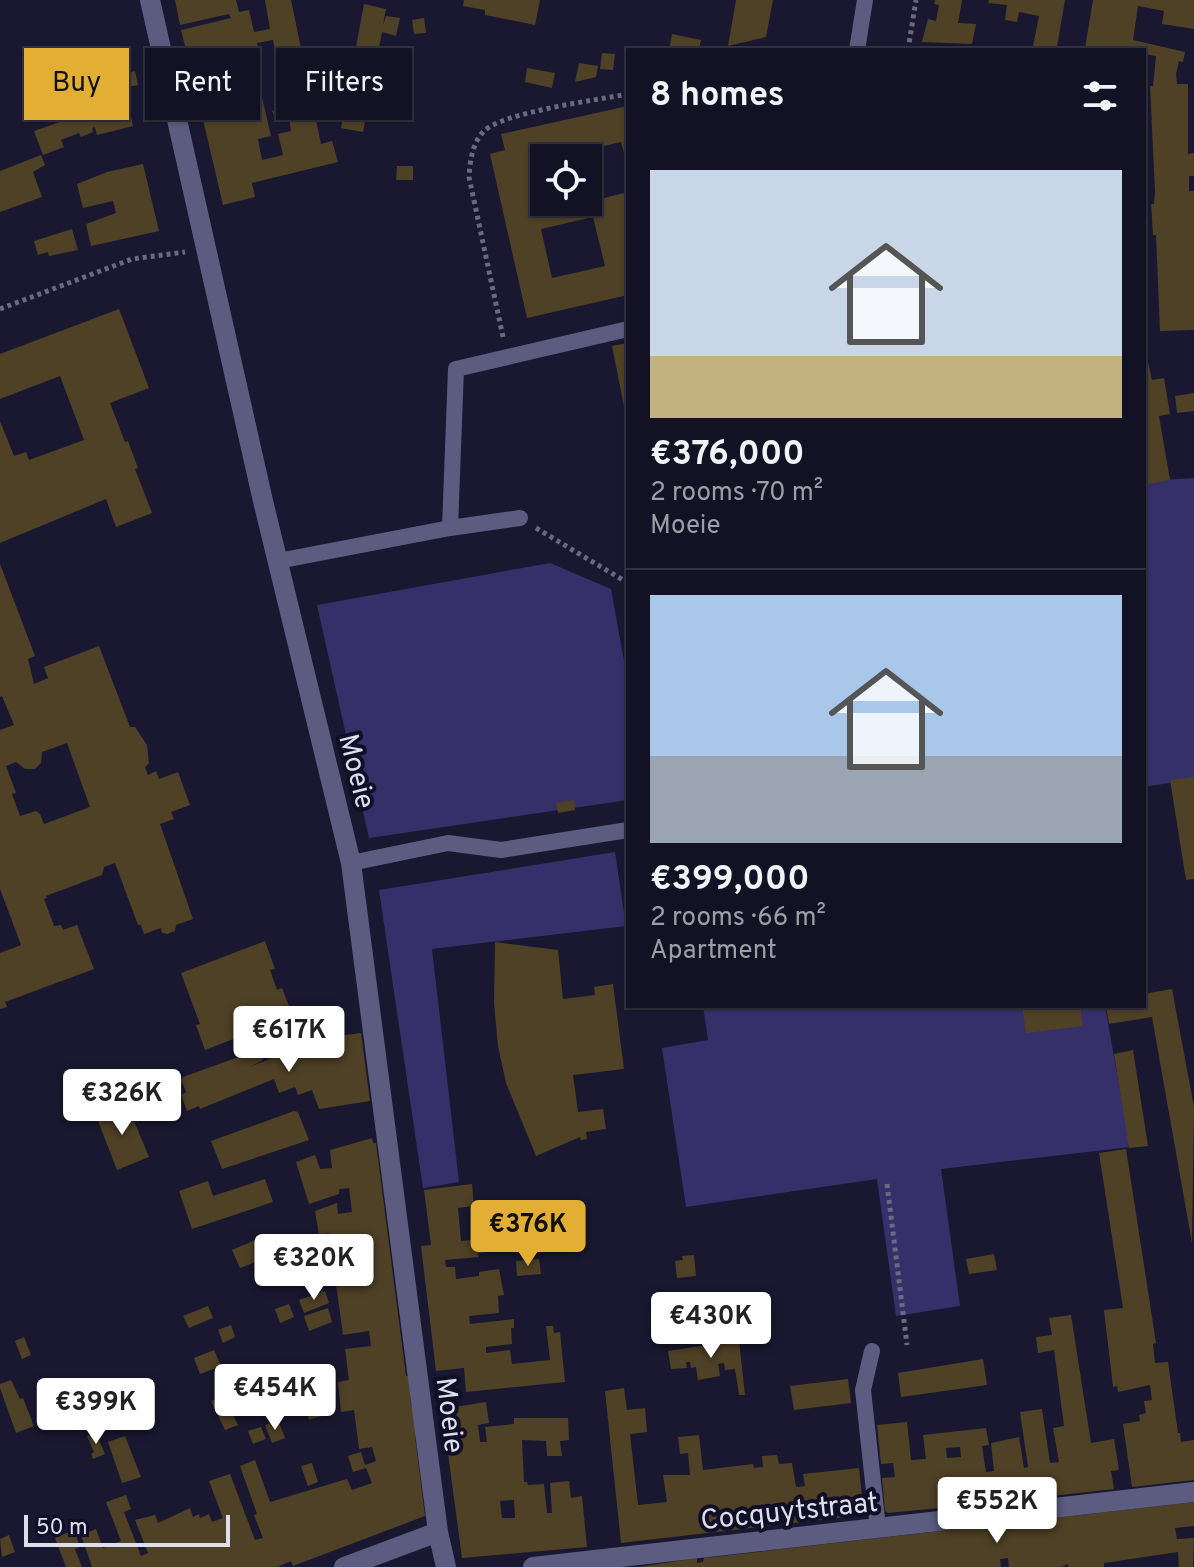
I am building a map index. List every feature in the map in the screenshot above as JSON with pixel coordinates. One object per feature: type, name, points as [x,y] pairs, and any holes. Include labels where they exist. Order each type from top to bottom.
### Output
[{"type":"street","name":"Moeie","points":[[150,0],[278,561],[351,863],[438,1532],[446,1567]]},
{"type":"street","name":"Cocquytstraat","points":[[533,1567],[1194,1492]]},
{"type":"street","points":[[344,1567],[438,1532]]},
{"type":"lane","points":[[857,48],[865,0]]},
{"type":"lane","points":[[450,528],[456,369],[626,329]]},
{"type":"lane","points":[[278,561],[450,528],[520,518]]},
{"type":"lane","points":[[351,863],[448,843],[501,850],[626,830]]},
{"type":"lane","points":[[872,1351],[863,1390],[878,1528]]},
{"type":"path","points":[[908,48],[916,0]]},
{"type":"path","points":[[507,356],[469,177],[471,155],[484,131],[510,118],[626,94]]},
{"type":"path","points":[[0,309],[132,259],[206,250]]},
{"type":"path","points":[[520,518],[626,582]]},
{"type":"path","points":[[887,1184],[907,1345]]},
{"type":"shaded area","points":[[1194,478],[1194,779],[1146,787],[1146,481]]},
{"type":"shaded area","points":[[550,563],[611,589],[626,672],[626,800],[369,838],[317,605]]},
{"type":"shaded area","points":[[615,852],[626,926],[432,949],[459,1182],[423,1188],[379,890]]},
{"type":"shaded area","points":[[703,1008],[1105,1008],[1130,1147],[941,1169],[960,1306],[896,1316],[877,1179],[686,1207],[662,1048],[708,1040]]},
{"type":"building","points":[[175,0],[236,0],[239,12],[249,10],[254,32],[270,29],[265,0],[291,0],[301,48],[276,48],[276,54],[273,40],[257,43],[258,48],[186,48],[181,30],[231,18],[229,14],[180,25]]},
{"type":"building","points":[[464,0],[540,0],[535,25],[485,15],[485,10],[463,6]]},
{"type":"building","points":[[736,0],[773,0],[766,37],[728,46]]},
{"type":"building","points":[[935,0],[962,0],[958,23],[976,24],[972,44],[922,42],[928,19],[936,21],[939,5],[934,4]]},
{"type":"building","points":[[989,0],[1065,0],[1057,47],[1033,46],[1039,16],[1019,12],[1017,22],[1005,20],[1007,5],[988,3]]},
{"type":"building","points":[[1093,0],[1194,0],[1194,29],[1162,24],[1164,11],[1138,6],[1133,40],[1185,52],[1176,74],[1177,84],[1188,84],[1188,154],[1194,153],[1194,176],[1189,176],[1189,191],[1194,191],[1194,330],[1160,331],[1156,235],[1153,235],[1151,204],[1154,204],[1155,192],[1150,86],[1153,86],[1156,56],[1146,54],[1146,48],[1085,48]]},
{"type":"building","points":[[364,4],[386,9],[383,25],[386,16],[400,18],[396,36],[382,32],[379,48],[356,48]]},
{"type":"building","points":[[424,18],[426,33],[414,34],[412,20]]},
{"type":"building","points":[[672,34],[701,40],[699,48],[669,48]]},
{"type":"building","points":[[602,53],[615,54],[613,70],[600,69]]},
{"type":"building","points":[[579,63],[598,66],[596,77],[575,82]]},
{"type":"building","points":[[527,68],[555,73],[552,88],[525,82]]},
{"type":"building","points":[[135,71],[138,85],[129,87],[129,73]]},
{"type":"building","points":[[260,89],[271,136],[258,139],[262,160],[283,155],[278,134],[291,131],[289,120],[316,120],[321,144],[332,141],[338,162],[252,183],[255,197],[223,205],[203,120],[260,120]]},
{"type":"building","points":[[626,106],[626,160],[621,142],[602,146],[530,144],[530,216],[602,216],[602,198],[626,192],[626,295],[527,318],[490,154],[505,150],[501,134]],"holes":[[[593,217],[605,266],[552,278],[541,229]]]},
{"type":"building","points":[[129,108],[133,126],[97,135],[95,127],[92,128],[93,132],[81,137],[79,133],[61,140],[64,147],[43,155],[34,131],[65,120],[129,120]]},
{"type":"building","points":[[342,120],[365,120],[363,132],[341,128]]},
{"type":"building","points":[[41,155],[45,165],[33,172],[42,197],[0,212],[0,171]]},
{"type":"building","points":[[143,164],[159,231],[91,246],[86,224],[116,213],[113,201],[83,208],[77,184],[107,172]]},
{"type":"building","points":[[397,166],[413,166],[413,180],[396,180]]},
{"type":"building","points":[[72,229],[78,250],[38,255],[34,241]]},
{"type":"building","points":[[119,309],[149,388],[110,403],[125,442],[128,441],[152,513],[116,527],[106,499],[0,543],[0,421],[14,456],[26,452],[29,460],[84,440],[60,376],[0,399],[0,354]]},
{"type":"building","points":[[626,343],[626,416],[612,346]]},
{"type":"building","points":[[1146,353],[1152,380],[1164,378],[1170,414],[1159,416],[1170,480],[1148,484]]},
{"type":"building","points":[[1194,393],[1194,411],[1177,413],[1175,396]]},
{"type":"building","points":[[0,564],[35,656],[28,659],[34,684],[48,678],[44,667],[99,646],[130,727],[135,727],[147,745],[149,763],[145,767],[148,775],[156,771],[159,779],[178,772],[190,805],[171,812],[174,819],[160,824],[193,919],[176,925],[175,931],[167,934],[162,933],[161,928],[144,934],[115,863],[104,867],[102,875],[44,899],[54,926],[61,925],[63,930],[77,925],[94,969],[5,1002],[7,1007],[0,1009],[0,953],[21,945],[0,889],[0,730],[14,725],[0,697]],"holes":[[[67,743],[90,807],[44,824],[36,811],[20,816],[6,766],[16,762],[25,769],[35,769],[41,763],[42,752]]]},
{"type":"building","points":[[1194,777],[1194,879],[1186,880],[1170,780]]},
{"type":"building","points":[[574,800],[575,810],[558,813],[556,803]]},
{"type":"building","points":[[265,941],[275,969],[270,970],[277,990],[282,988],[293,1016],[205,1050],[196,1025],[200,1024],[181,973]]},
{"type":"building","points":[[495,942],[558,950],[563,999],[595,995],[594,987],[613,984],[624,1069],[573,1075],[578,1112],[603,1109],[606,1129],[586,1132],[587,1139],[581,1140],[580,1137],[536,1156],[506,1083],[498,1046],[494,1003]]},
{"type":"building","points":[[1172,989],[1194,1107],[1192,1243],[1152,1017],[1109,1024],[1106,1008],[1146,1008],[1146,994]]},
{"type":"building","points":[[1022,1008],[1080,1008],[1083,1026],[1026,1033]]},
{"type":"building","points":[[361,1033],[370,1101],[319,1109],[312,1090],[298,1095],[295,1087],[279,1093],[274,1079],[200,1109],[199,1106],[187,1111],[181,1095],[186,1092],[181,1080],[183,1077],[260,1050],[263,1060],[250,1067],[321,1038]]},
{"type":"building","points":[[1133,1050],[1148,1146],[1129,1148],[1114,1054]]},
{"type":"building","points":[[127,1104],[149,1157],[117,1170],[96,1116]]},
{"type":"building","points":[[298,1112],[309,1140],[222,1169],[211,1141]]},
{"type":"building","points":[[372,1138],[376,1143],[406,1376],[409,1376],[425,1516],[293,1566],[291,1561],[277,1567],[92,1567],[81,1535],[96,1529],[103,1548],[121,1541],[106,1502],[126,1495],[131,1509],[124,1512],[141,1556],[148,1553],[135,1520],[155,1515],[158,1523],[190,1508],[193,1517],[209,1514],[212,1522],[223,1518],[209,1481],[230,1474],[255,1540],[263,1538],[240,1466],[255,1460],[270,1502],[347,1479],[352,1490],[372,1483],[366,1468],[353,1472],[348,1456],[361,1452],[365,1465],[376,1461],[372,1447],[359,1449],[354,1410],[341,1412],[338,1382],[349,1380],[345,1349],[371,1346],[369,1331],[343,1335],[329,1233],[319,1235],[315,1211],[337,1203],[338,1214],[352,1212],[349,1188],[339,1189],[339,1194],[309,1204],[296,1162],[315,1155],[320,1169],[332,1168],[330,1150]]},
{"type":"building","points":[[1126,1149],[1156,1343],[1153,1344],[1155,1363],[1168,1362],[1181,1442],[1194,1440],[1194,1480],[1132,1487],[1123,1424],[1140,1421],[1139,1415],[1146,1413],[1144,1401],[1152,1400],[1150,1385],[1118,1392],[1117,1386],[1113,1387],[1104,1310],[1123,1308],[1099,1153]]},
{"type":"building","points":[[265,1179],[273,1202],[192,1229],[179,1191],[208,1181],[213,1196]]},
{"type":"building","points":[[472,1184],[474,1206],[458,1208],[461,1241],[532,1234],[533,1241],[509,1246],[509,1250],[478,1253],[479,1257],[445,1260],[446,1267],[455,1267],[456,1279],[499,1269],[504,1295],[498,1296],[499,1313],[469,1316],[470,1324],[514,1319],[512,1344],[486,1347],[486,1353],[510,1350],[512,1364],[550,1360],[546,1326],[553,1326],[554,1333],[560,1332],[565,1382],[466,1392],[464,1368],[436,1371],[421,1246],[431,1245],[424,1190]]},
{"type":"building","points":[[258,1239],[266,1258],[240,1268],[232,1250]]},
{"type":"building","points":[[994,1254],[997,1270],[969,1274],[966,1259]]},
{"type":"building","points":[[694,1255],[696,1276],[677,1278],[675,1261],[683,1260],[682,1256]]},
{"type":"building","points":[[539,1259],[541,1274],[517,1276],[516,1261]]},
{"type":"building","points":[[271,1265],[275,1274],[259,1281],[255,1272]]},
{"type":"building","points":[[325,1291],[329,1303],[304,1313],[299,1300]]},
{"type":"building","points":[[289,1304],[294,1317],[280,1323],[275,1309]]},
{"type":"building","points":[[208,1306],[213,1318],[189,1328],[183,1316]]},
{"type":"building","points":[[328,1308],[332,1322],[309,1331],[304,1316]]},
{"type":"building","points":[[1071,1315],[1091,1443],[1114,1439],[1119,1470],[1111,1471],[1114,1489],[885,1511],[882,1478],[895,1477],[893,1463],[881,1464],[877,1425],[907,1422],[911,1460],[926,1459],[923,1435],[986,1428],[989,1445],[982,1446],[986,1472],[994,1471],[991,1443],[1019,1437],[1024,1468],[1028,1467],[1020,1412],[1042,1409],[1050,1463],[1059,1462],[1053,1428],[1064,1426],[1054,1350],[1038,1353],[1036,1337],[1052,1335],[1049,1318]],"holes":[[[960,1447],[961,1457],[947,1458],[946,1448]]]},
{"type":"building","points":[[231,1325],[235,1337],[223,1343],[218,1330]]},
{"type":"building","points":[[24,1337],[31,1355],[22,1359],[15,1341]]},
{"type":"building","points":[[739,1340],[745,1395],[739,1395],[735,1369],[725,1370],[724,1363],[718,1364],[720,1376],[698,1380],[696,1367],[691,1368],[690,1362],[686,1362],[687,1368],[671,1369],[668,1351]]},
{"type":"building","points":[[214,1350],[221,1366],[200,1374],[194,1358]]},
{"type":"building","points":[[983,1359],[987,1385],[901,1397],[898,1373]]},
{"type":"building","points":[[848,1379],[851,1403],[794,1410],[790,1386]]},
{"type":"building","points":[[11,1380],[20,1399],[23,1398],[34,1426],[16,1433],[0,1388],[0,1384]]},
{"type":"building","points":[[624,1388],[627,1410],[645,1408],[647,1432],[630,1434],[638,1505],[667,1502],[663,1475],[690,1475],[688,1453],[680,1454],[678,1437],[699,1435],[703,1470],[753,1464],[754,1468],[763,1467],[762,1456],[777,1455],[779,1464],[792,1463],[796,1487],[805,1486],[803,1474],[859,1468],[864,1515],[621,1543],[605,1391]]},
{"type":"building","points":[[224,1396],[238,1425],[225,1430],[211,1401]]},
{"type":"building","points":[[486,1402],[489,1423],[478,1425],[480,1442],[487,1442],[485,1427],[514,1424],[514,1418],[568,1418],[569,1440],[560,1441],[562,1456],[547,1456],[546,1441],[522,1440],[524,1482],[528,1485],[544,1484],[547,1513],[552,1513],[550,1483],[569,1481],[571,1498],[582,1496],[587,1547],[462,1558],[442,1409]],"holes":[[[514,1500],[515,1518],[502,1518],[500,1501]]]},
{"type":"building","points":[[318,1404],[322,1416],[309,1420],[305,1408]]},
{"type":"building","points":[[278,1420],[285,1438],[272,1443],[265,1425]]},
{"type":"building","points":[[261,1427],[266,1439],[253,1444],[248,1431]]},
{"type":"building","points":[[96,1433],[105,1454],[93,1459],[91,1454],[94,1452],[87,1436]]},
{"type":"building","points":[[125,1436],[141,1477],[122,1483],[108,1442]]},
{"type":"building","points":[[312,1463],[318,1482],[308,1486],[301,1466]]},
{"type":"building","points":[[1194,1502],[1194,1526],[1175,1528],[1177,1539],[1194,1538],[1193,1567],[1179,1567],[1178,1552],[1104,1563],[1104,1567],[1068,1567],[1068,1564],[1061,1567],[1009,1567],[1008,1558],[1000,1559],[1001,1567],[639,1567],[697,1558],[697,1563],[703,1562],[704,1558]]},
{"type":"building","points":[[74,1530],[80,1547],[75,1549],[82,1567],[66,1567],[55,1538]]},
{"type":"building","points":[[9,1535],[15,1552],[2,1557],[0,1539]]}]
